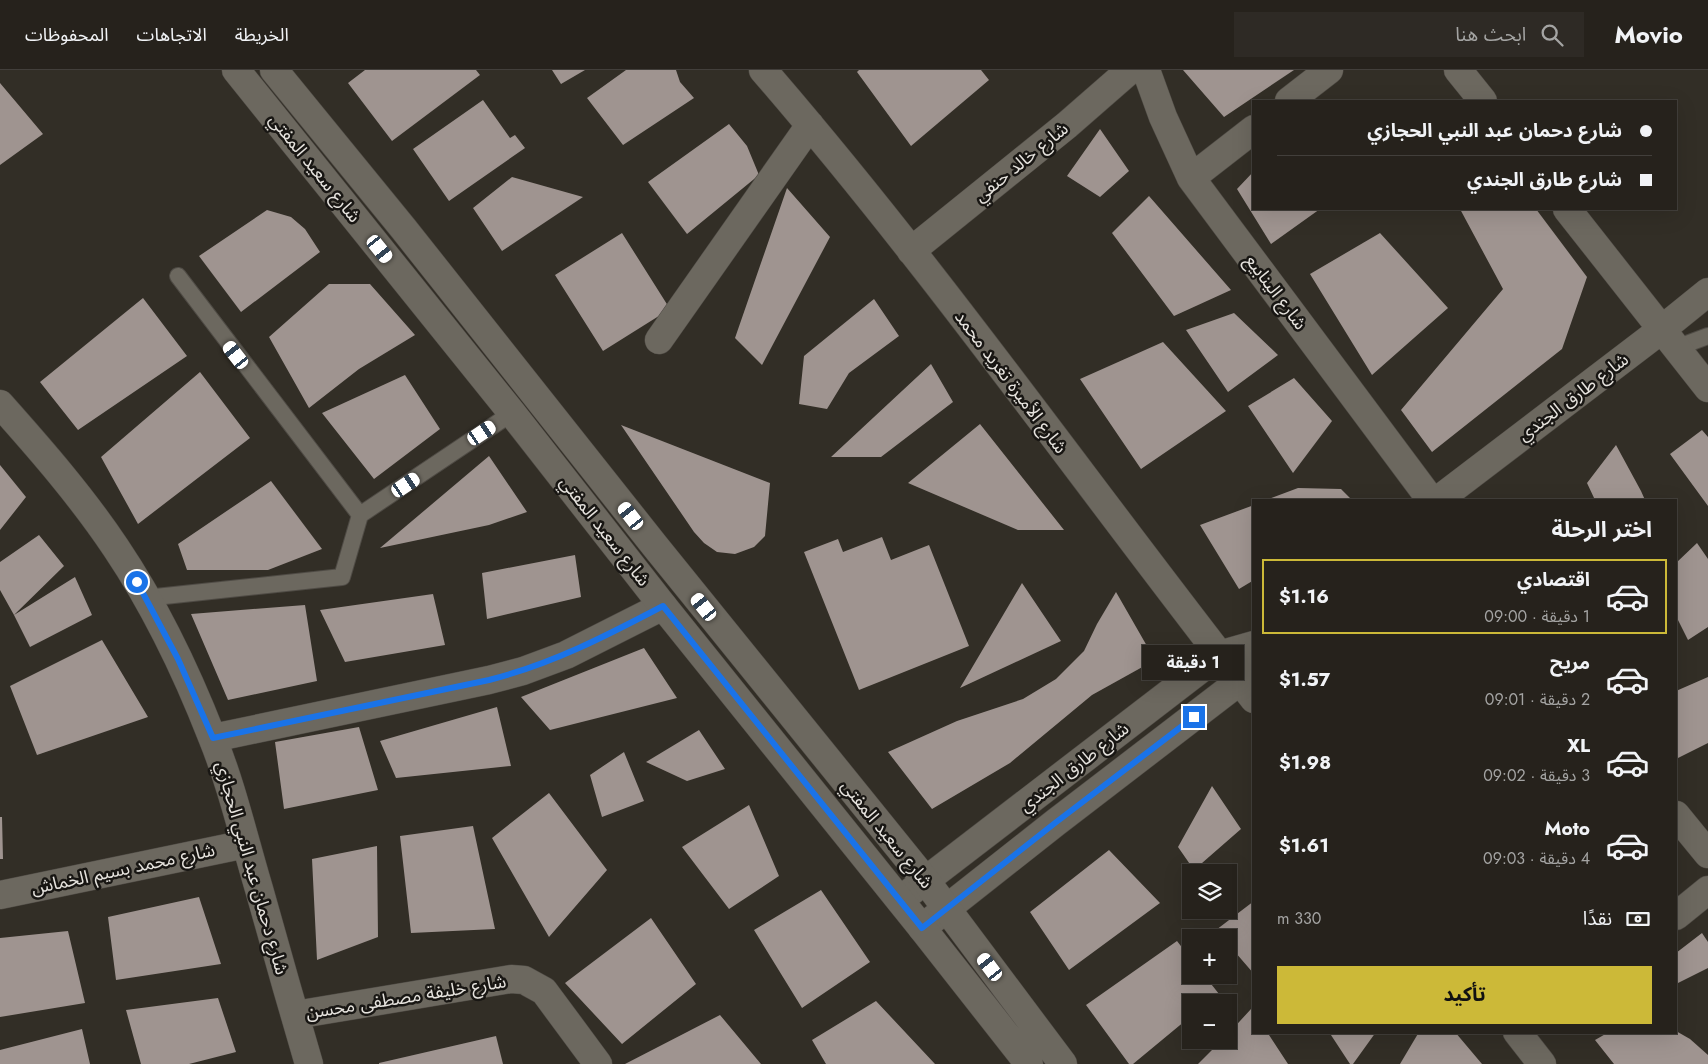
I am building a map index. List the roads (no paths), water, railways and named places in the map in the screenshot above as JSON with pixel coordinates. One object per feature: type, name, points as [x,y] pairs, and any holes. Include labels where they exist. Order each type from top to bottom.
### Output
[{"type":"street","name":"شارع سعيد المفتي","points":[[236,70],[512,413],[663,606],[900,900],[1029,1064]]},
{"type":"street","name":"شارع سعيد المفتي","points":[[274,70],[403,228],[655,546],[926,881],[1063,1064]]},
{"type":"street","name":"شارع الأميرة تغريد محمد","points":[[763,70],[810,125],[911,251],[1247,690]]},
{"type":"street","name":"شارع خالد حنفي","points":[[911,251],[1067,125],[1130,70]]},
{"type":"street","name":"شارع الينابيع","points":[[1146,70],[1190,178],[1429,499]]},
{"type":"street","points":[[1290,100],[1329,70]]},
{"type":"street","points":[[1458,70],[1482,100]]},
{"type":"street","points":[[659,340],[810,125]]},
{"type":"street","points":[[1190,178],[1252,131]]},
{"type":"street","points":[[1568,210],[1708,388]]},
{"type":"street","name":"شارع طارق الجندي","points":[[1439,499],[1669,339],[1708,292]]},
{"type":"street","name":"شارع دحمان عبد النبي الحجازي","points":[[0,404],[53,463],[117,549],[146,598],[178,659],[213,738],[231,792],[309,1064]]},
{"type":"street","points":[[213,738],[489,680],[523,671],[566,655],[663,606]]},
{"type":"street","name":"شارع طارق الجندي","points":[[900,900],[1220,656],[1252,646]]},
{"type":"street","name":"شارع طارق الجندي","points":[[922,928],[1055,823],[1247,690],[1252,664]]},
{"type":"street","points":[[1035,797],[1055,823]]},
{"type":"street","points":[[1677,816],[1708,854]]},
{"type":"street","name":"شارع محمد بسيم الخماش","points":[[0,895],[246,844]]},
{"type":"street","points":[[1677,915],[1708,890]]},
{"type":"street","name":"شارع خليفة مصطفى محسن","points":[[295,1015],[511,979],[524,980],[544,991],[598,1064]]},
{"type":"street","points":[[1525,1035],[1542,1064]]},
{"type":"lane","points":[[178,276],[360,516]]},
{"type":"lane","points":[[1669,339],[1708,336]]},
{"type":"lane","points":[[146,598],[342,577],[360,516],[512,413]]}]
